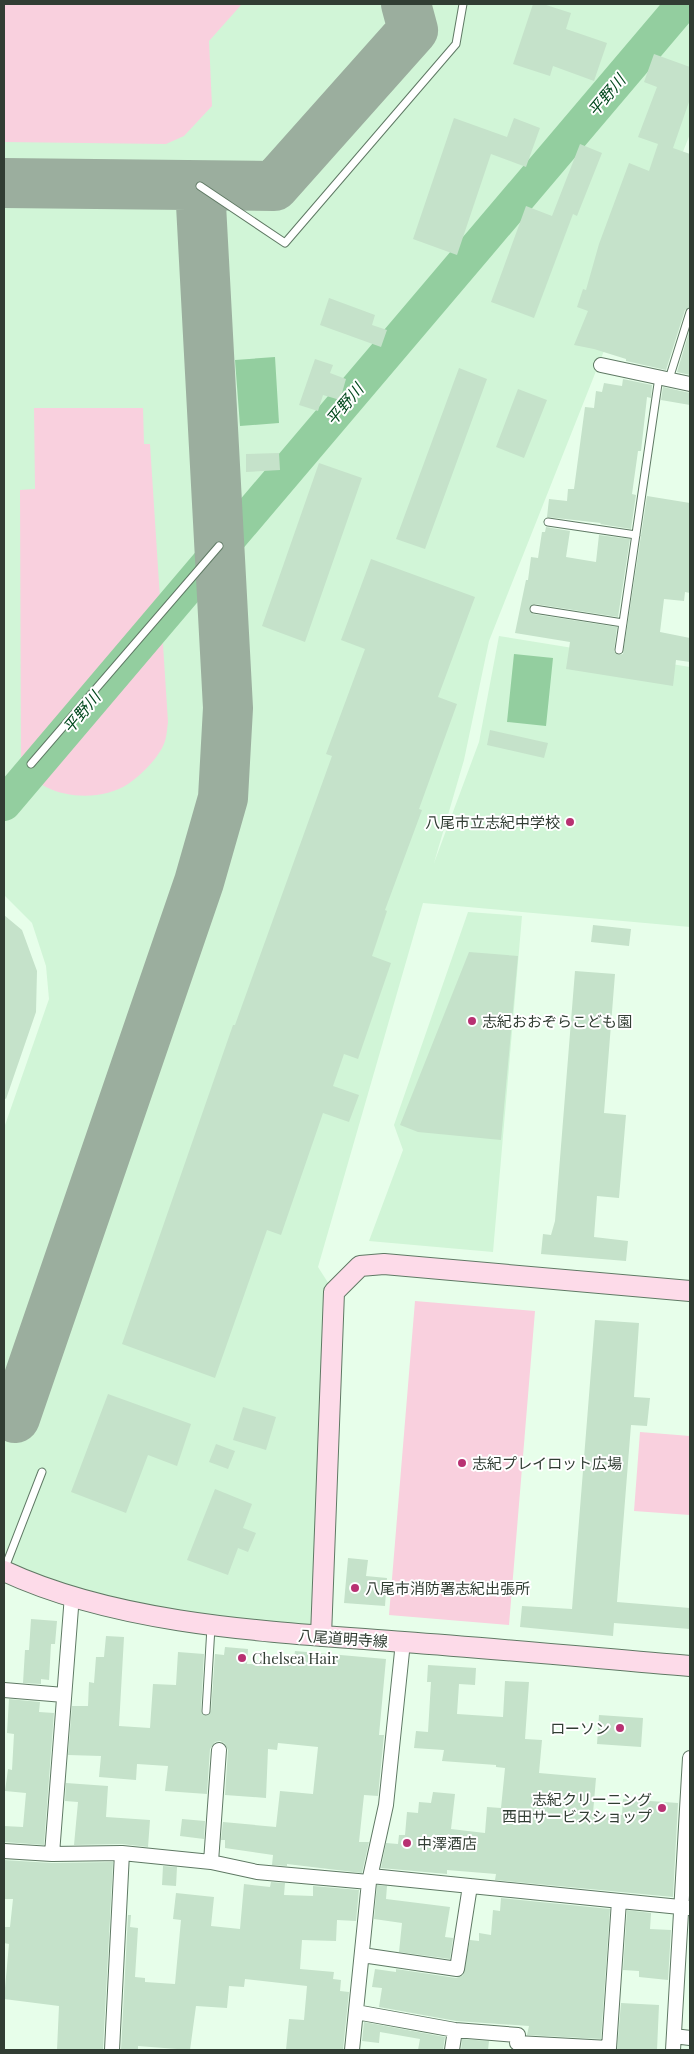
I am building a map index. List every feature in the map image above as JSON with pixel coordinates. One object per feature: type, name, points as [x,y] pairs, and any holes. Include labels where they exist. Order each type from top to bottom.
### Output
[{"type":"street","points":[[601,365],[690,384]]},
{"type":"street","points":[[321,1636],[334,1292],[360,1266],[384,1264],[690,1291]]},
{"type":"street","name":"八尾道明寺線","points":[[4,1570],[22,1579],[132,1612],[211,1624],[321,1636],[690,1666]]},
{"type":"street","points":[[52,1854],[72,1595]]},
{"type":"street","points":[[352,2050],[370,1879],[386,1805],[403,1642]]},
{"type":"street","points":[[4,1690],[64,1695]]},
{"type":"street","points":[[211,1862],[219,1750]]},
{"type":"street","points":[[690,1758],[685,1908],[674,2043],[690,2038]]},
{"type":"street","points":[[4,1851],[52,1854],[122,1853],[211,1862],[257,1872],[470,1886],[685,1908]]},
{"type":"street","points":[[112,2050],[122,1853]]},
{"type":"street","points":[[362,1955],[457,1969],[470,1886]]},
{"type":"street","points":[[356,2012],[455,2030],[518,2036],[517,2043],[609,2048],[619,1901]]},
{"type":"street","points":[[452,2050],[455,2030]]},
{"type":"lane","points":[[200,186],[285,243],[456,44],[463,4]]},
{"type":"lane","points":[[619,650],[636,535],[664,378],[690,312]]},
{"type":"lane","points":[[548,522],[636,535]]},
{"type":"lane","points":[[31,764],[219,546]]},
{"type":"lane","points":[[534,609],[623,623]]},
{"type":"lane","points":[[4,1570],[42,1472]]},
{"type":"lane","points":[[206,1711],[211,1624]]},
{"type":"shaded area","points":[[4,4],[690,4],[690,134],[489,641],[464,760],[434,863],[479,742],[499,636],[690,667],[690,927],[423,903],[318,1267],[334,1292],[321,1636],[198,1622],[4,1571],[4,1128],[49,999],[46,966],[32,923],[4,895]]},
{"type":"shaded area","points":[[4,4],[242,4],[209,41],[212,106],[184,136],[166,144],[4,142]]},
{"type":"shaded area","points":[[275,357],[279,423],[240,426],[235,360]]},
{"type":"shaded area","points":[[34,408],[143,408],[144,444],[150,444],[168,722],[167,734],[159,753],[139,776],[115,791],[100,794],[84,796],[53,790],[39,783],[28,773],[21,761],[20,490],[35,489]]},
{"type":"shaded area","points":[[514,654],[553,658],[546,726],[507,722]]},
{"type":"shaded area","name":"志紀おおぞらこども園","points":[[468,912],[522,916],[493,1252],[369,1241],[403,1150],[394,1125]]},
{"type":"shaded area","name":"志紀プレイロット広場","points":[[415,1301],[535,1311],[509,1625],[389,1615]]},
{"type":"shaded area","points":[[640,1432],[690,1436],[690,1515],[634,1511]]},
{"type":"building","points":[[533,4],[543,4],[571,13],[566,29],[607,43],[594,81],[553,66],[550,76],[513,64]]},
{"type":"building","points":[[654,54],[690,67],[690,99],[673,148],[690,154],[690,307],[685,310],[666,370],[626,361],[626,359],[594,349],[574,345],[588,311],[577,307],[583,289],[586,290],[599,244],[629,163],[649,171],[658,144],[638,137],[657,87],[644,82]]},
{"type":"building","points":[[454,118],[507,137],[514,118],[540,128],[526,167],[491,154],[457,255],[413,239]]},
{"type":"building","points":[[580,144],[602,153],[577,216],[573,214],[534,318],[491,302],[526,206],[552,216]]},
{"type":"building","points":[[329,298],[375,315],[372,325],[387,330],[381,347],[320,325]]},
{"type":"building","points":[[690,329],[690,375],[677,372]]},
{"type":"building","points":[[315,359],[333,365],[330,373],[346,379],[340,400],[323,395],[318,411],[299,405]]},
{"type":"building","points":[[459,368],[487,379],[425,549],[396,539]]},
{"type":"building","points":[[623,379],[652,385],[651,398],[647,397],[641,451],[638,451],[632,494],[636,495],[631,529],[601,523],[547,517],[549,499],[567,501],[568,489],[574,489],[585,407],[594,408],[596,391],[602,392],[604,383],[622,386]]},
{"type":"building","points":[[663,387],[690,393],[690,405],[661,400]]},
{"type":"building","points":[[518,389],[547,400],[524,458],[496,447]]},
{"type":"building","points":[[279,453],[280,470],[246,472],[246,454]]},
{"type":"building","points":[[319,463],[362,478],[305,642],[262,626]]},
{"type":"building","points":[[647,496],[690,503],[690,593],[685,592],[684,601],[664,599],[660,632],[690,638],[690,662],[676,660],[673,686],[566,669],[570,642],[515,633],[526,580],[528,580],[531,557],[538,558],[542,532],[545,532],[546,527],[570,531],[566,557],[596,562],[599,535],[630,539],[618,617],[535,604],[529,609],[533,614],[617,627],[614,651],[618,655],[623,654]]},
{"type":"building","points":[[371,559],[475,597],[438,697],[457,704],[419,809],[422,810],[385,910],[387,911],[372,956],[391,963],[358,1059],[344,1054],[333,1086],[359,1095],[349,1122],[323,1113],[281,1235],[267,1230],[215,1378],[122,1344],[233,1025],[235,1025],[332,756],[326,754],[365,649],[341,640]]},
{"type":"building","points":[[490,730],[548,743],[544,758],[487,745]]},
{"type":"building","points":[[4,915],[22,930],[37,971],[36,1012],[6,1099],[4,1098]]},
{"type":"building","points":[[593,925],[631,929],[629,946],[591,942]]},
{"type":"building","points":[[469,952],[518,956],[501,1140],[418,1132],[400,1125]]},
{"type":"building","points":[[575,971],[615,974],[604,1113],[626,1115],[619,1198],[597,1196],[594,1237],[628,1241],[626,1261],[541,1254],[543,1234],[551,1235],[555,1221]]},
{"type":"building","points":[[595,1320],[639,1323],[634,1397],[650,1398],[647,1426],[631,1425],[617,1602],[690,1608],[690,1629],[614,1623],[613,1636],[520,1627],[522,1606],[572,1609]]},
{"type":"building","points":[[108,1394],[191,1424],[177,1466],[148,1455],[126,1513],[71,1492]]},
{"type":"building","points":[[243,1407],[276,1417],[266,1450],[233,1440]]},
{"type":"building","points":[[216,1444],[235,1451],[228,1469],[209,1462]]},
{"type":"building","points":[[215,1489],[252,1504],[243,1528],[256,1533],[248,1552],[238,1548],[228,1575],[187,1560]]},
{"type":"building","points":[[348,1558],[368,1560],[366,1576],[387,1578],[385,1606],[344,1603]]},
{"type":"building","points":[[31,1619],[57,1621],[55,1644],[51,1644],[49,1680],[41,1679],[41,1684],[23,1683],[25,1650],[29,1650]]},
{"type":"building","points":[[106,1636],[124,1637],[119,1726],[150,1728],[153,1684],[176,1685],[178,1652],[204,1654],[201,1711],[206,1716],[211,1711],[215,1654],[224,1655],[225,1647],[248,1649],[247,1664],[293,1665],[295,1651],[386,1659],[379,1735],[384,1735],[378,1796],[364,1795],[359,1842],[369,1842],[362,1873],[287,1864],[287,1866],[272,1865],[273,1855],[225,1848],[225,1840],[221,1840],[223,1822],[276,1827],[280,1791],[313,1794],[318,1747],[278,1743],[277,1750],[268,1749],[266,1798],[225,1795],[228,1750],[224,1743],[220,1741],[215,1742],[210,1749],[207,1794],[165,1791],[168,1766],[137,1764],[136,1780],[99,1777],[101,1756],[68,1755],[72,1706],[88,1706],[89,1682],[94,1683],[96,1657],[104,1657]]},
{"type":"building","points":[[428,1665],[476,1668],[475,1685],[459,1684],[457,1714],[503,1717],[505,1681],[529,1682],[525,1739],[542,1740],[539,1773],[596,1778],[593,1813],[622,1815],[623,1799],[678,1803],[673,1897],[495,1880],[496,1874],[447,1870],[447,1874],[381,1868],[386,1843],[398,1844],[399,1835],[405,1835],[407,1812],[418,1813],[419,1802],[431,1803],[433,1792],[455,1794],[451,1829],[485,1833],[487,1807],[501,1808],[505,1768],[496,1767],[496,1765],[442,1761],[444,1750],[414,1748],[416,1731],[428,1732],[431,1682],[427,1682]]},
{"type":"building","points":[[9,1699],[40,1702],[39,1712],[54,1713],[44,1845],[4,1842],[4,1826],[23,1827],[26,1793],[5,1791],[8,1769],[12,1770],[14,1734],[7,1733]]},
{"type":"building","points":[[599,1715],[643,1718],[641,1747],[597,1744]]},
{"type":"building","points":[[66,1783],[108,1786],[106,1817],[150,1820],[148,1847],[122,1844],[74,1845],[78,1802],[65,1801]]},
{"type":"building","points":[[182,1819],[205,1821],[204,1839],[180,1836]]},
{"type":"building","points":[[4,1860],[52,1863],[113,1862],[103,2050],[57,2050],[59,2006],[4,1999],[9,1944],[4,1943],[4,1927],[10,1927],[13,1899],[4,1899]]},
{"type":"building","points":[[163,1866],[177,1867],[176,1886],[162,1885]]},
{"type":"building","points":[[271,1882],[285,1883],[284,1895],[313,1896],[313,1886],[359,1890],[356,1921],[337,1920],[336,1941],[302,1940],[300,1969],[334,1972],[333,1979],[341,1980],[340,1991],[349,1992],[343,2050],[286,2050],[289,2019],[304,2020],[307,1986],[245,1979],[244,1987],[229,1986],[227,2008],[196,2006],[190,2050],[138,2046],[138,2050],[121,2050],[128,1915],[131,1915],[130,1927],[138,1928],[135,1977],[145,1978],[145,1982],[175,1984],[181,1920],[173,1919],[176,1893],[214,1897],[211,1926],[240,1929],[244,1884],[270,1887]]},
{"type":"building","points":[[377,1885],[387,1886],[386,1899],[450,1907],[445,1937],[453,1938],[450,1959],[399,1952],[402,1923],[374,1919]]},
{"type":"building","points":[[501,1898],[610,1909],[601,2039],[527,2035],[529,2026],[456,2021],[379,2007],[382,1988],[372,1987],[375,1969],[396,1972],[396,1969],[456,1978],[463,1975],[470,1940],[479,1941],[479,1933],[491,1935],[493,1910],[500,1911]]},
{"type":"building","points":[[627,1910],[651,1913],[650,1929],[671,1930],[668,1980],[639,1977],[639,1971],[623,1970]]},
{"type":"building","points":[[621,2003],[659,2005],[657,2050],[617,2050]]},
{"type":"building","points":[[364,2022],[445,2037],[443,2050],[418,2050],[420,2039],[380,2032],[379,2043],[362,2041]]},
{"type":"building","points":[[462,2039],[489,2041],[488,2050],[461,2050]]},
{"type":"waterway","name":"平野川","points":[[4,804],[683,4]]},
{"type":"taxiway","points":[[4,183],[274,186],[413,30],[406,4]]},
{"type":"taxiway","points":[[15,1418],[199,882],[223,798],[228,708],[200,186]]},
{"type":"place","name":"八尾市立志紀中学校","points":[[570,822]]},
{"type":"place","name":"志紀おおぞらこども園","points":[[472,1021]]},
{"type":"place","name":"志紀プレイロット広場","points":[[462,1463]]},
{"type":"place","name":"八尾市消防署志紀出張所","points":[[355,1588]]},
{"type":"place","name":"Chelsea Hair","points":[[242,1658]]},
{"type":"place","name":"ローソン","points":[[620,1728]]},
{"type":"place","name":"志紀クリーニング 西田サービスショップ","points":[[662,1808]]},
{"type":"place","name":"中澤酒店","points":[[407,1843]]}]
